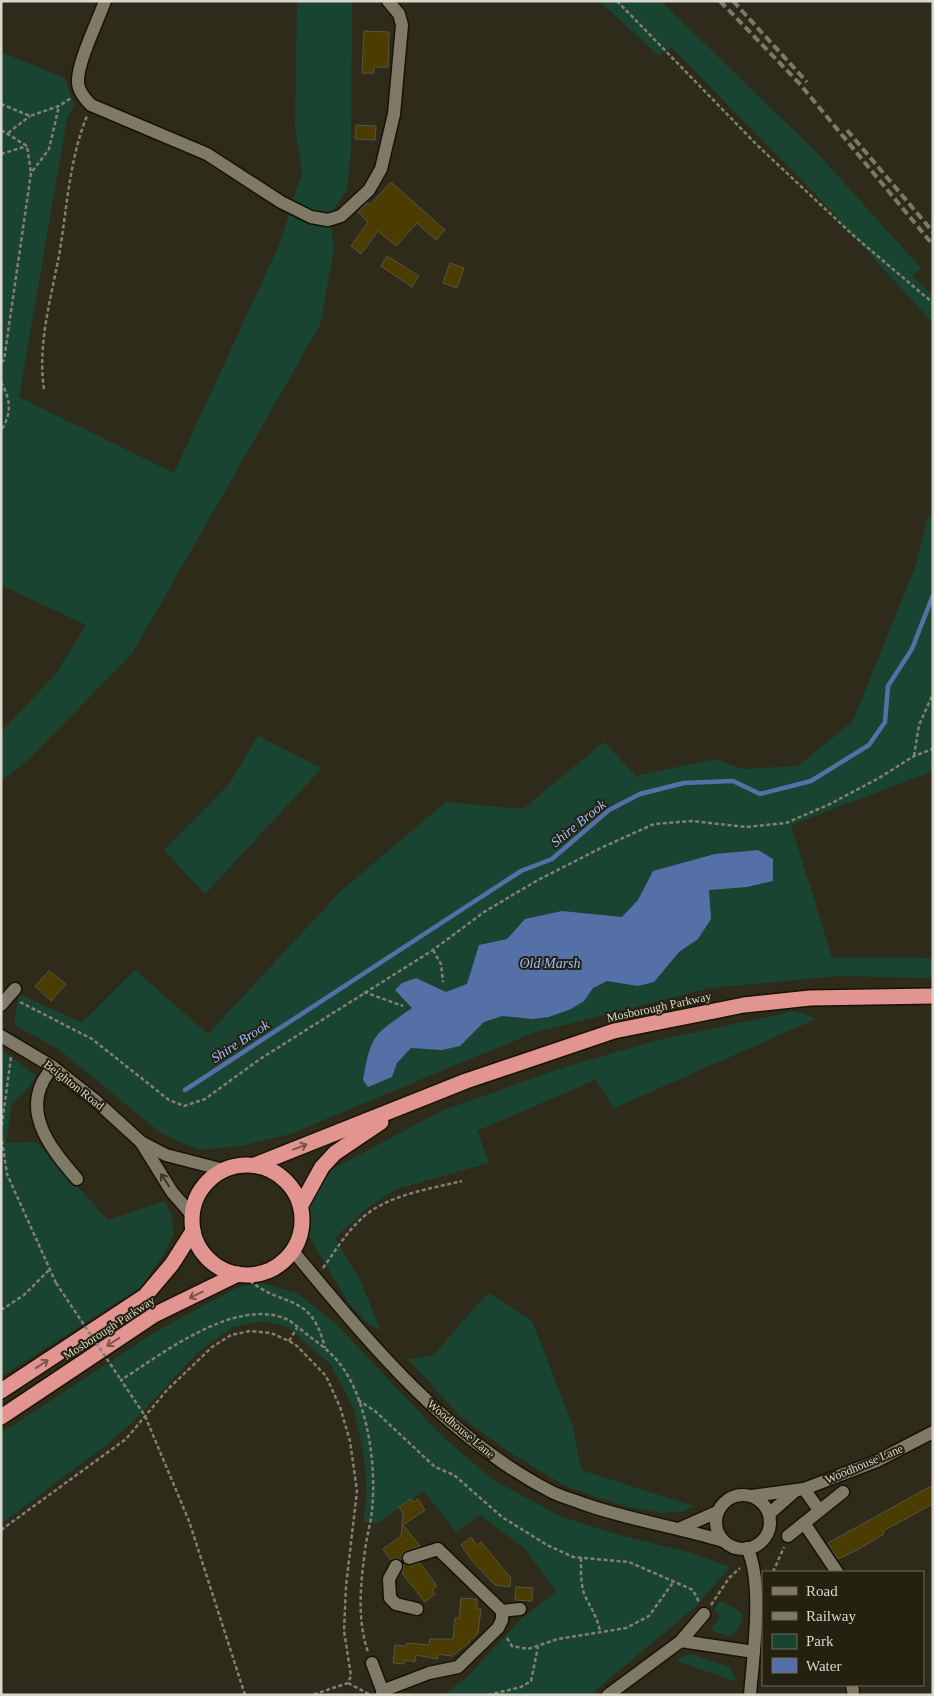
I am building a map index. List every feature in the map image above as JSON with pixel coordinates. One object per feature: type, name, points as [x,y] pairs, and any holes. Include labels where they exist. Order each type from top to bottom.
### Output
[{"type":"highway","name":"Mosborough Parkway","points":[[254,1165],[539,1055],[614,1031],[744,1005],[810,998],[933,996]]},
{"type":"highway","name":"Mosborough Parkway","points":[[301,1205],[322,1168],[336,1153],[403,1107]]},
{"type":"highway","points":[[242,1165],[254,1165],[273,1171],[286,1180],[297,1195],[301,1205],[302,1224],[300,1238],[292,1251],[277,1266],[259,1274],[240,1274],[220,1268],[205,1256],[193,1231],[192,1215],[201,1190],[214,1176],[224,1170],[242,1165]]},
{"type":"highway","name":"Mosborough Parkway","points":[[1,1391],[145,1296],[172,1264],[193,1231]]},
{"type":"highway","name":"Mosborough Parkway","points":[[1,1417],[154,1315],[240,1274]]},
{"type":"street","points":[[105,1],[80,70],[78,83],[82,95],[91,105],[207,154],[281,202],[311,217],[328,220],[341,216],[369,190],[376,181],[381,168],[394,114],[402,25],[399,14],[388,1]]},
{"type":"street","name":"Beighton Road","points":[[7,1038],[52,1067],[96,1101],[141,1142],[172,1192],[192,1215]]},
{"type":"street","points":[[52,1067],[40,1084],[38,1098],[42,1131],[51,1149],[76,1179]]},
{"type":"street","name":"Beighton Road","points":[[141,1142],[166,1154],[224,1170]]},
{"type":"street","name":"Woodhouse Lane","points":[[292,1251],[406,1380],[450,1422],[494,1457],[553,1493],[617,1515],[681,1528],[723,1541]]},
{"type":"street","name":"Woodhouse Lane","points":[[752,1496],[799,1491],[877,1461],[933,1432]]},
{"type":"street","points":[[799,1491],[819,1510]]},
{"type":"street","name":"Woodhouse Lane","points":[[769,1514],[799,1491]]},
{"type":"street","points":[[788,1536],[843,1492]]},
{"type":"street","points":[[681,1528],[717,1512],[730,1498],[739,1494],[752,1496],[760,1500],[769,1514],[768,1532],[750,1553]]},
{"type":"street","points":[[717,1512],[716,1526],[723,1541],[750,1553]]},
{"type":"street","points":[[804,1523],[836,1571]]},
{"type":"street","points":[[372,1663],[379,1694],[429,1672],[458,1667],[498,1628],[502,1620],[502,1611],[438,1549],[409,1558]]},
{"type":"street","points":[[750,1553],[755,1591],[757,1648],[750,1695]]},
{"type":"street","points":[[396,1566],[389,1578],[390,1598],[396,1604],[416,1609]]},
{"type":"street","points":[[502,1611],[520,1609]]},
{"type":"street","points":[[608,1695],[681,1641],[704,1614]]},
{"type":"street","points":[[681,1641],[757,1648]]},
{"type":"path","points":[[617,1],[758,146],[854,236],[933,303]]},
{"type":"path","points":[[8,133],[30,116],[59,106],[68,98],[82,95]]},
{"type":"path","points":[[1,104],[30,116]]},
{"type":"path","points":[[44,389],[42,355],[80,132],[91,105]]},
{"type":"path","points":[[31,173],[49,149],[59,106]]},
{"type":"path","points":[[1,130],[27,146],[31,173],[4,360],[1,362]]},
{"type":"path","points":[[1,154],[27,146]]},
{"type":"path","points":[[1,382],[10,398],[8,420],[1,431]]},
{"type":"path","points":[[914,756],[919,725],[933,694]]},
{"type":"path","points":[[8,997],[92,1039],[169,1100],[184,1106],[205,1099],[260,1059],[433,950],[484,912],[538,880],[603,847],[654,824],[693,821],[746,827],[786,823],[830,804],[880,778],[914,756],[933,749]]},
{"type":"path","points":[[433,950],[441,964],[443,982]]},
{"type":"path","points":[[364,992],[403,1006]]},
{"type":"path","points":[[7,1038],[1,1133],[7,1174],[56,1283],[146,1416],[189,1521],[245,1695]]},
{"type":"path","points":[[316,1278],[362,1218],[384,1205],[409,1195],[462,1181]]},
{"type":"path","points":[[1,1310],[24,1296],[50,1269]]},
{"type":"path","points":[[240,1274],[255,1285],[305,1308],[320,1327],[325,1349]]},
{"type":"path","points":[[121,1380],[178,1344],[215,1325],[243,1315],[267,1315],[286,1319],[334,1356],[346,1374],[357,1399],[373,1451],[372,1512],[366,1543],[360,1601],[362,1632],[372,1663]]},
{"type":"path","points":[[289,1341],[298,1328]]},
{"type":"path","points":[[1,1530],[126,1438],[190,1366],[212,1347],[232,1335],[250,1331],[271,1333],[298,1346],[326,1376],[340,1407],[350,1441],[356,1491],[346,1586],[344,1631],[351,1676],[348,1683]]},
{"type":"path","points":[[357,1399],[375,1411],[436,1467],[454,1475],[502,1517],[547,1546],[581,1558],[629,1562],[674,1581],[693,1590],[704,1614]]},
{"type":"path","points":[[773,1571],[788,1536]]},
{"type":"path","points":[[704,1614],[729,1578],[750,1553]]},
{"type":"path","points":[[581,1558],[581,1578],[585,1597],[593,1609],[600,1632]]},
{"type":"path","points":[[498,1628],[512,1646],[521,1649],[558,1640],[626,1628],[643,1619],[656,1608],[674,1581]]},
{"type":"path","points":[[488,1695],[510,1691],[531,1680],[538,1646]]},
{"type":"path","points":[[312,1695],[348,1683],[379,1694]]},
{"type":"green space","points":[[297,1],[352,1],[351,150],[347,189],[330,215],[334,250],[320,325],[132,654],[29,759],[1,782],[1,732],[55,675],[86,625],[1,585],[1,52],[65,78],[74,105],[67,119],[19,397],[174,473],[280,243],[302,172],[295,126]]},
{"type":"green space","points":[[599,1],[661,1],[818,154],[921,268],[913,277],[933,296],[933,319],[931,321],[816,195],[671,47],[659,56]]},
{"type":"green space","points":[[933,514],[933,771],[791,825],[832,957],[933,958],[933,978],[838,976],[710,988],[533,1033],[290,1134],[241,1146],[199,1150],[161,1133],[57,1048],[14,1025],[19,994],[82,1023],[135,970],[208,1034],[342,890],[446,802],[523,809],[604,742],[636,776],[716,759],[742,769],[798,766],[853,721],[916,565],[928,516]]},
{"type":"green space","points":[[258,736],[322,768],[205,894],[164,850],[230,783]]},
{"type":"green space","points":[[796,1011],[816,1019],[614,1108],[595,1080],[477,1131],[489,1163],[397,1189],[367,1208],[335,1238],[360,1280],[381,1331],[366,1322],[348,1302],[309,1236],[308,1210],[331,1170],[441,1111],[568,1066],[658,1040]]},
{"type":"green space","points":[[1,1049],[36,1076],[27,1090],[12,1103],[6,1143],[36,1142],[108,1220],[165,1201],[171,1216],[174,1234],[142,1286],[1,1377]]},
{"type":"green space","points":[[261,1283],[297,1293],[337,1325],[443,1437],[493,1480],[562,1517],[619,1535],[691,1553],[730,1567],[694,1608],[590,1695],[442,1695],[464,1680],[521,1619],[557,1592],[525,1549],[480,1515],[456,1532],[424,1491],[377,1523],[363,1522],[367,1495],[364,1456],[354,1409],[331,1365],[288,1327],[264,1321],[233,1327],[200,1350],[135,1420],[110,1442],[1,1524],[1,1433],[157,1331],[236,1288]]},
{"type":"green space","points":[[489,1293],[532,1321],[573,1426],[581,1470],[693,1506],[683,1512],[661,1513],[623,1506],[567,1487],[509,1452],[461,1417],[408,1359],[434,1355]]},
{"type":"green space","points":[[721,1601],[742,1613],[743,1621],[731,1636],[714,1632],[711,1629],[720,1616],[714,1609]]},
{"type":"green space","points":[[691,1654],[730,1667],[737,1682],[677,1661],[680,1657]]},
{"type":"water","name":"Old Marsh","points":[[758,850],[773,859],[773,881],[747,887],[709,890],[711,919],[698,939],[679,952],[654,982],[638,986],[607,981],[593,988],[584,1001],[571,1009],[549,1017],[532,1019],[502,1016],[484,1022],[460,1046],[442,1050],[411,1048],[397,1063],[392,1077],[368,1087],[363,1080],[369,1052],[376,1036],[412,1008],[395,990],[402,983],[416,978],[446,992],[467,984],[479,945],[507,939],[525,919],[562,911],[622,917],[638,900],[653,871],[715,854]]},
{"type":"building","points":[[364,31],[389,32],[388,67],[374,67],[374,73],[362,73]]},
{"type":"building","points":[[356,125],[376,126],[375,140],[355,139]]},
{"type":"building","points":[[391,182],[445,230],[436,240],[417,223],[396,246],[378,231],[361,254],[351,246],[368,222],[358,212],[367,203],[370,205]]},
{"type":"building","points":[[387,256],[419,276],[412,287],[381,266]]},
{"type":"building","points":[[450,263],[464,268],[457,288],[443,283]]},
{"type":"building","points":[[49,971],[66,984],[51,1001],[35,986]]},
{"type":"building","points":[[933,1485],[933,1504],[883,1531],[884,1534],[857,1550],[838,1559],[828,1543]]},
{"type":"building","points":[[411,1499],[414,1502],[418,1499],[425,1510],[403,1525],[420,1546],[403,1552],[401,1560],[396,1558],[391,1560],[383,1549],[401,1536],[403,1513],[399,1507]]},
{"type":"building","points":[[471,1537],[477,1545],[481,1542],[511,1578],[510,1587],[495,1585],[473,1562],[461,1545]]},
{"type":"building","points":[[420,1563],[437,1586],[432,1590],[435,1594],[425,1602],[402,1573],[404,1564],[411,1566]]},
{"type":"building","points":[[516,1587],[533,1588],[532,1601],[515,1600]]},
{"type":"building","points":[[461,1598],[477,1599],[477,1609],[481,1609],[478,1633],[470,1642],[451,1657],[437,1654],[438,1659],[416,1655],[415,1662],[405,1660],[404,1664],[393,1663],[395,1645],[406,1646],[407,1643],[429,1645],[430,1639],[453,1639],[455,1618],[459,1618]]},
{"type":"waterway","name":"Shire Brook","points":[[185,1090],[521,871],[552,859],[609,810],[640,794],[684,783],[733,781],[760,794],[811,781],[869,745],[885,722],[888,686],[912,649],[933,595]]},
{"type":"railway","points":[[720,1],[799,83],[933,245]]},
{"type":"railway","points":[[733,1],[807,82]]},
{"type":"railway","points":[[847,130],[933,232]]}]
